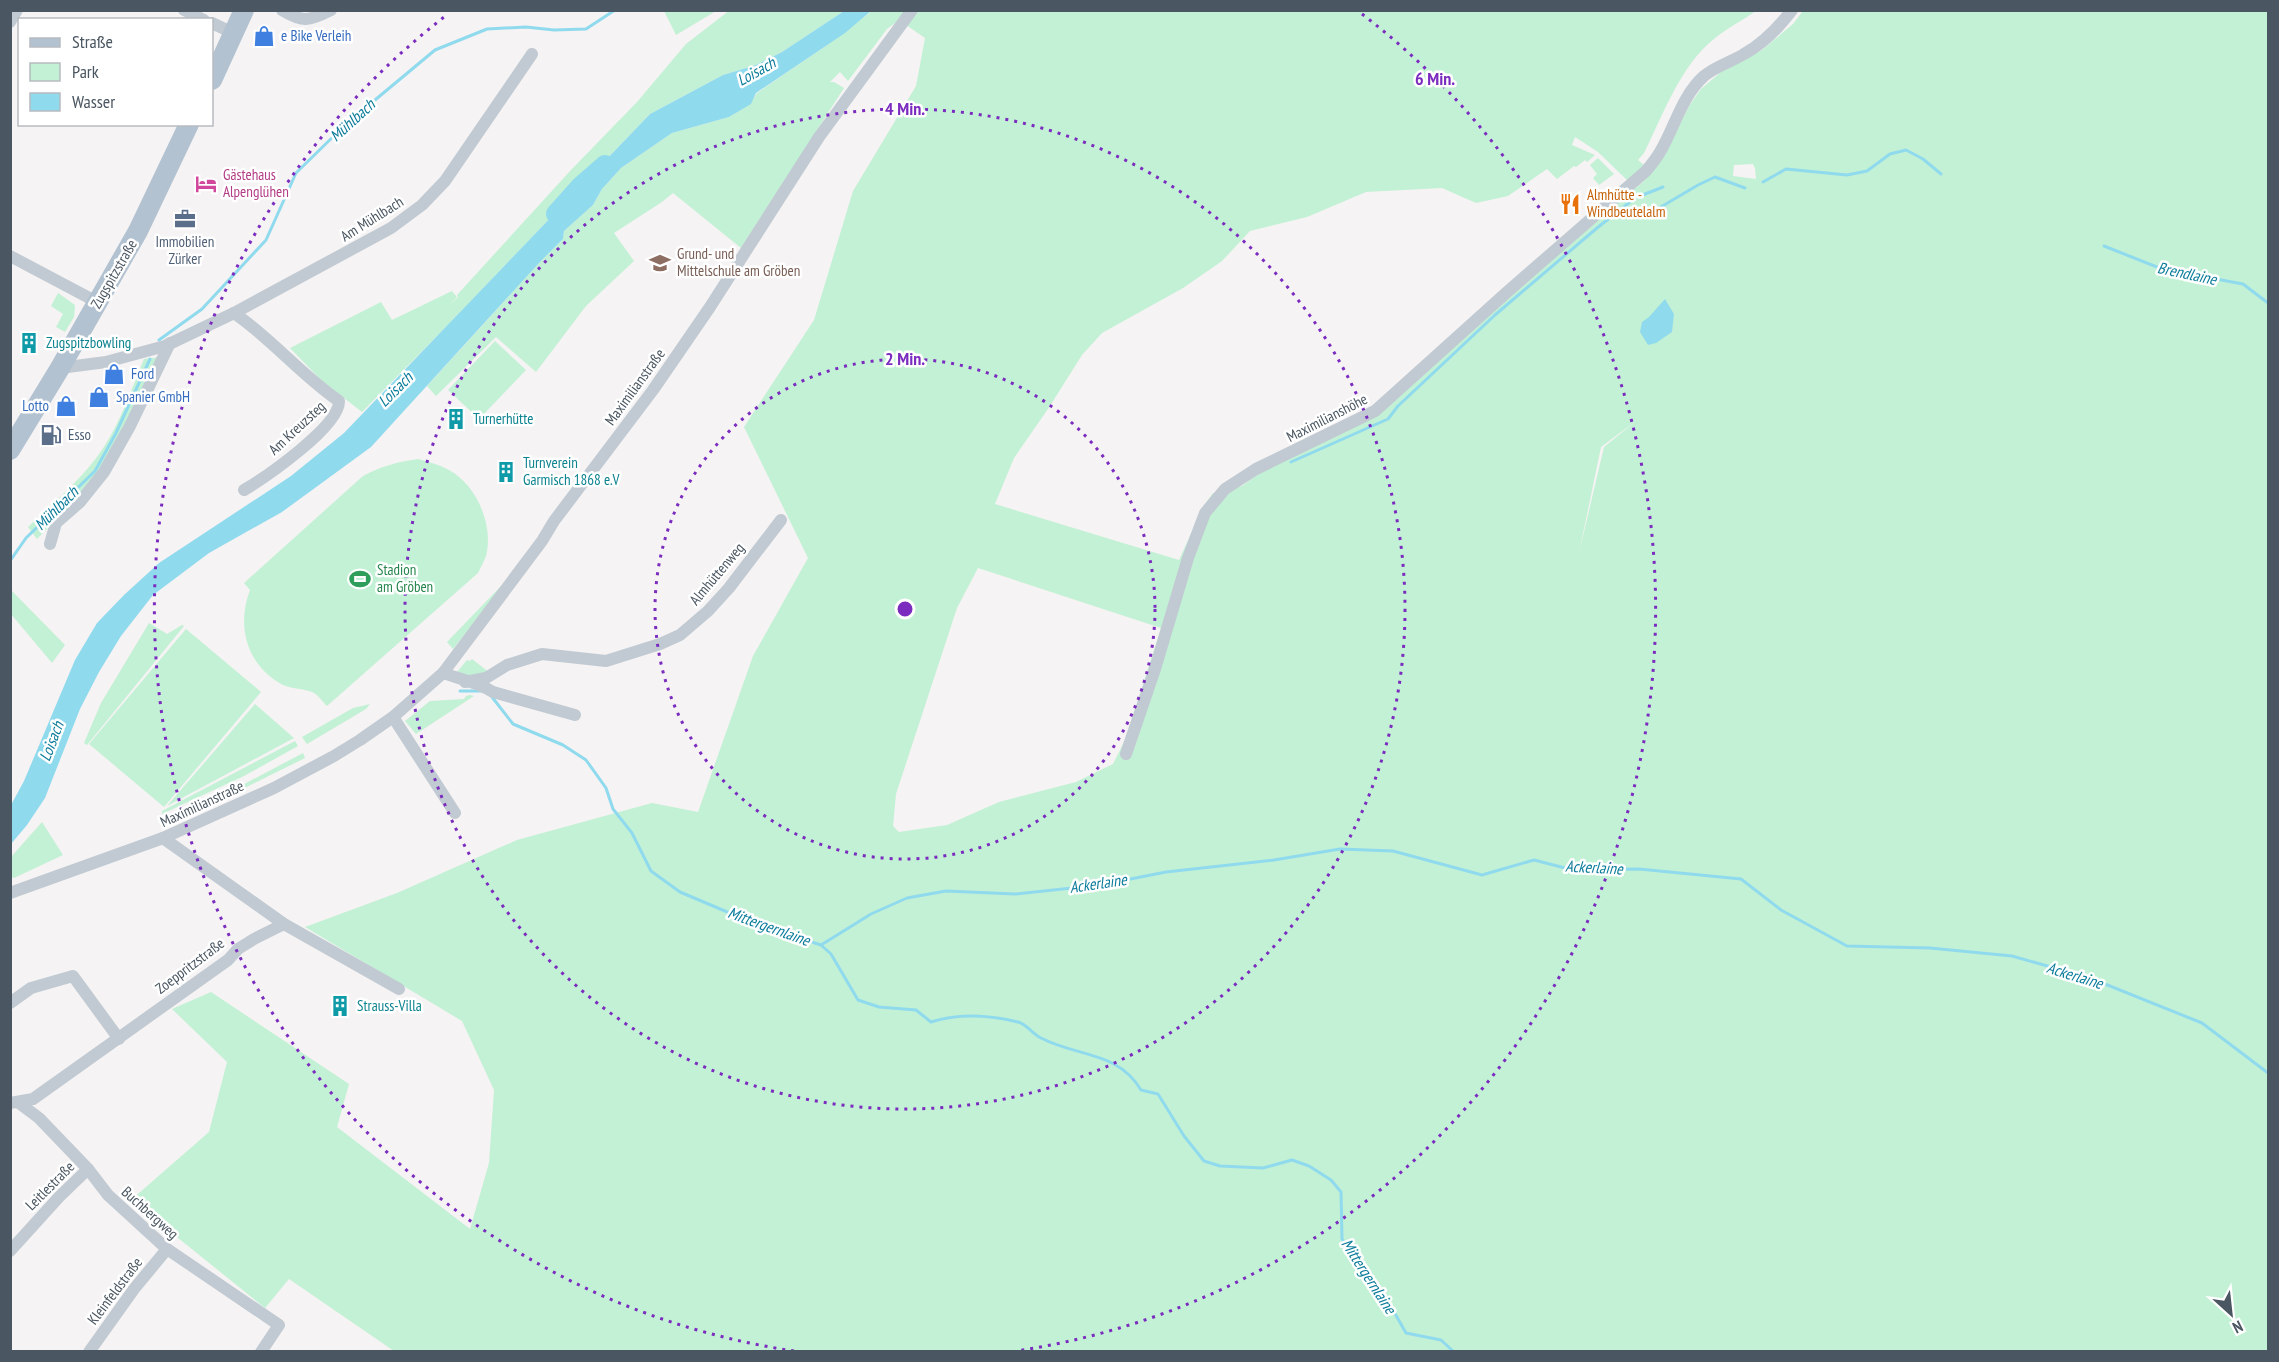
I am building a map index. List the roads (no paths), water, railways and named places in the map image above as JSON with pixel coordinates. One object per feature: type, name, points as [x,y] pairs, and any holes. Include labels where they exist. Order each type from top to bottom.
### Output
[{"type":"main road","points":[[213,78],[244,10]]},
{"type":"main road","name":"Zugspitzstraße","points":[[10,450],[138,231],[188,126]]},
{"type":"street","points":[[10,22],[17,10]]},
{"type":"street","points":[[184,10],[200,18]]},
{"type":"street","points":[[282,10],[298,20],[312,19],[331,10]]},
{"type":"street","name":"Maximilianstraße","points":[[10,893],[164,838],[314,767],[393,717],[443,673],[653,390],[710,307],[819,137],[912,10]]},
{"type":"street","name":"Maximilianshöhe","points":[[1126,754],[1155,669],[1188,558],[1205,513],[1225,489],[1256,469],[1375,411],[1506,292],[1646,171],[1660,151],[1680,108],[1704,76],[1722,63],[1743,55],[1757,45],[1774,32],[1792,10]]},
{"type":"street","points":[[213,23],[233,33]]},
{"type":"street","name":"Am Mühlbach","points":[[60,368],[106,362],[167,344],[234,313],[391,228],[422,206],[445,181],[532,54]]},
{"type":"street","points":[[10,256],[97,302]]},
{"type":"street","name":"Am Kreuzsteg","points":[[234,313],[259,330],[316,386],[339,401],[339,408],[334,417],[294,455],[244,490]]},
{"type":"street","points":[[50,544],[56,523],[80,502],[104,472],[130,426],[167,344]]},
{"type":"street","name":"Almhüttenweg","points":[[465,682],[486,678],[507,665],[542,654],[606,661],[660,644],[680,634],[708,611],[729,588],[781,520]]},
{"type":"street","points":[[443,673],[483,686],[493,692],[575,716]]},
{"type":"street","points":[[393,717],[455,813]]},
{"type":"street","points":[[164,838],[284,924],[399,989]]},
{"type":"street","name":"Zoeppritzstraße","points":[[15,1103],[33,1099],[228,960],[238,949],[284,924]]},
{"type":"street","points":[[10,1003],[32,988],[73,975],[119,1039]]},
{"type":"street","name":"Buchbergweg","points":[[15,1103],[39,1118],[88,1169],[108,1195],[167,1249],[279,1325],[261,1352]]},
{"type":"street","name":"Leitlestraße","points":[[10,1251],[88,1169]]},
{"type":"street","name":"Kleinfeldstraße","points":[[89,1352],[134,1289],[167,1249]]},
{"type":"water","points":[[844,11],[871,11],[845,33],[756,93],[751,104],[729,117],[672,133],[621,168],[602,189],[593,205],[564,231],[563,239],[371,447],[282,512],[209,553],[153,595],[121,636],[99,672],[80,709],[45,798],[11,844],[11,805],[24,781],[75,660],[97,623],[124,595],[159,563],[291,476],[344,433],[650,114],[723,75],[756,65],[782,52]]},
{"type":"water","points":[[1665,299],[1674,314],[1672,332],[1656,343],[1648,345],[1640,332],[1642,322]]},
{"type":"waterway","name":"Mühlbach","points":[[159,340],[202,309],[266,240],[296,173],[345,125],[435,50],[487,29],[526,27],[554,30],[586,29],[615,10]]},
{"type":"waterway","points":[[1763,182],[1786,169],[1847,175],[1867,171],[1890,154],[1906,150],[1923,159],[1941,174]]},
{"type":"waterway","name":"Loisach","points":[[556,214],[581,186],[605,165]]},
{"type":"waterway","points":[[1654,211],[1715,177],[1745,188]]},
{"type":"waterway","points":[[1291,462],[1388,419],[1398,406],[1495,315],[1597,228],[1635,198],[1663,187]]},
{"type":"waterway","name":"Brendlaine","points":[[2104,246],[2162,269],[2243,284],[2268,303]]},
{"type":"waterway","name":"Mühlbach","points":[[10,561],[26,538],[95,471],[116,433],[150,359]]},
{"type":"waterway","name":"Mittergernlaine","points":[[460,691],[481,691]]},
{"type":"waterway","name":"Mittergernlaine","points":[[492,697],[513,724],[563,745],[586,760],[606,788],[613,809],[632,833],[651,871],[680,892],[751,922],[821,945],[831,954],[858,1000],[879,1007],[916,1010],[931,1022],[952,1017],[974,1016],[1021,1023],[1038,1036],[1055,1044],[1109,1061],[1132,1077],[1141,1090],[1158,1094],[1184,1136],[1204,1161],[1220,1166],[1263,1168],[1292,1160],[1309,1166],[1331,1180],[1341,1192],[1342,1239],[1389,1303],[1406,1333],[1441,1340],[1454,1352]]},
{"type":"waterway","name":"Ackerlaine","points":[[821,945],[871,914],[907,898],[946,891],[1015,894],[1100,885],[1166,872],[1274,860],[1340,849],[1393,851],[1482,875],[1534,860],[1573,870],[1639,869],[1741,879],[1781,910],[1847,946],[1930,948],[2012,956],[2090,978],[2202,1023],[2268,1073]]},
{"type":"place","name":"e Bike Verleih","points":[[264,36]]},
{"type":"place","name":"Gästehaus Alpenglühen","points":[[206,184]]},
{"type":"place","name":"Almhütte - Windbeutelalm","points":[[1570,204]]},
{"type":"place","name":"Immobilien Zürker","points":[[185,219]]},
{"type":"place","name":"Grund- und Mittelschule am Gröben","points":[[660,263]]},
{"type":"place","name":"Zugspitzbowling","points":[[29,343]]},
{"type":"place","name":"Ford","points":[[114,374]]},
{"type":"place","name":"Spanier GmbH","points":[[99,397]]},
{"type":"place","name":"Lotto","points":[[66,406]]},
{"type":"place","name":"Turnerhütte","points":[[456,419]]},
{"type":"place","name":"Esso","points":[[51,435]]},
{"type":"place","name":"Turnverein Garmisch 1868 e.V","points":[[506,472]]},
{"type":"place","name":"Stadion am Gröben","points":[[360,579]]},
{"type":"place","name":"Strauss-Villa","points":[[340,1006]]}]
